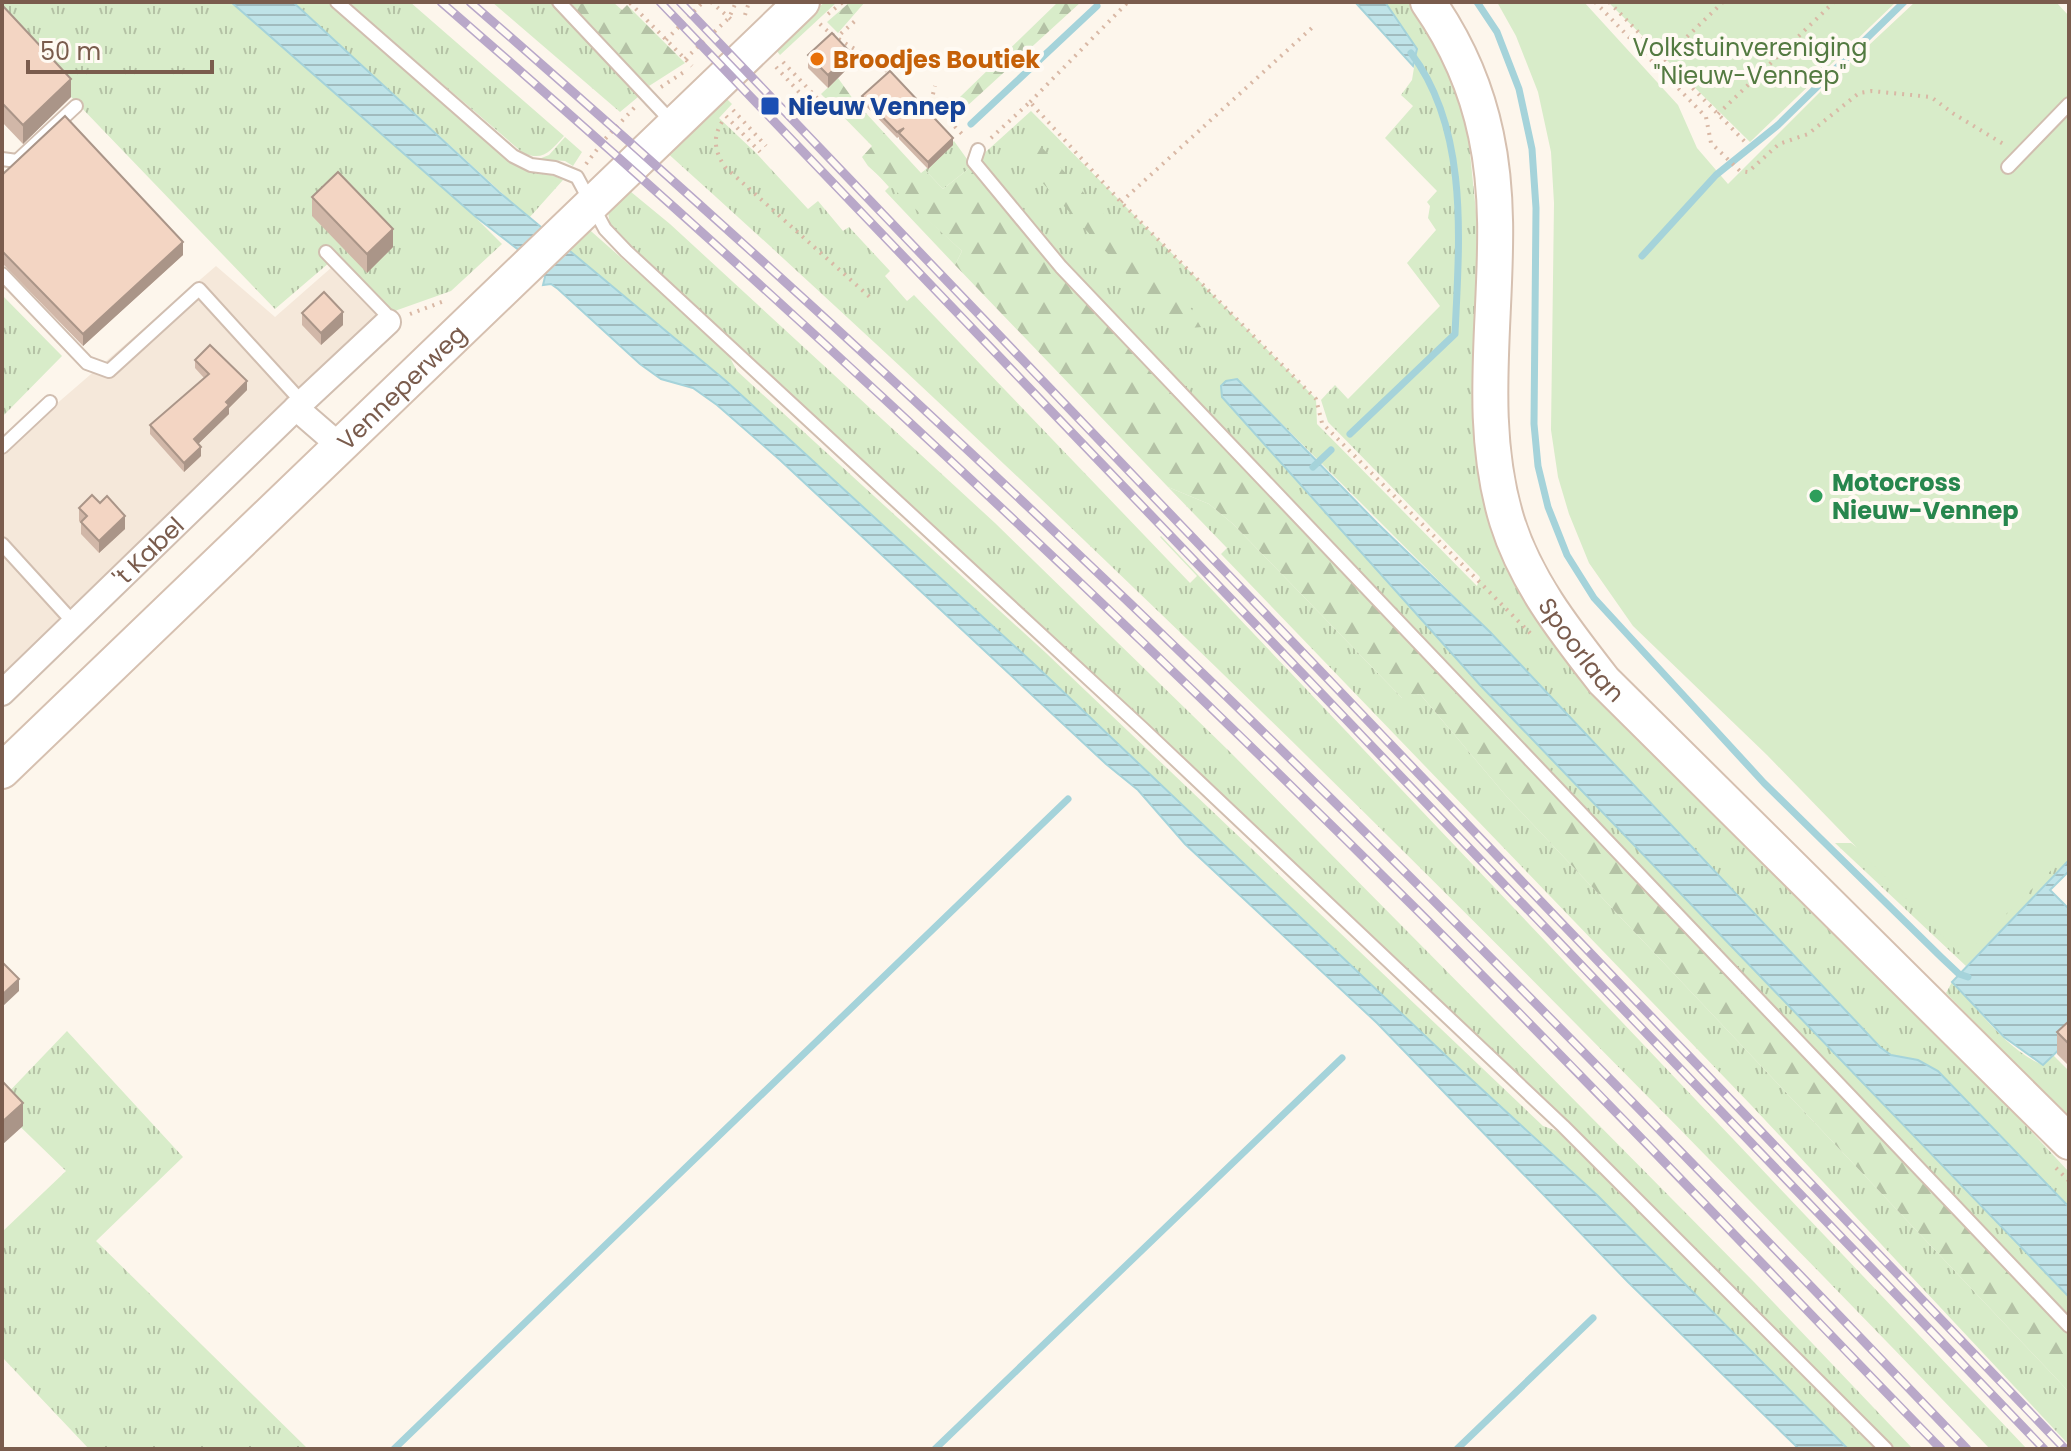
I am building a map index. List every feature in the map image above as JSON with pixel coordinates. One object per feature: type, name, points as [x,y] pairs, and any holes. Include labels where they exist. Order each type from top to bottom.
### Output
[{"type":"main road","name":"Spoorlaan","points":[[1428,2],[1444,26],[1470,79],[1487,137],[1494,215],[1490,370],[1494,453],[1508,522],[1535,584],[1563,629],[1604,681],[2066,1142]]},
{"type":"main road","name":"Venneperweg","points":[[2,771],[514,280],[582,200],[810,12]]},
{"type":"street","name":"'t Kabel","points":[[2,693],[388,322]]},
{"type":"street","points":[[299,405],[341,447]]},
{"type":"lane","points":[[337,2],[513,156],[531,165],[555,168],[626,251],[1154,739],[1563,1126],[1886,1449]]},
{"type":"lane","points":[[559,2],[675,124]]},
{"type":"lane","points":[[2008,167],[2069,104]]},
{"type":"lane","points":[[2,159],[17,161],[76,106]]},
{"type":"lane","points":[[978,150],[974,162],[1061,267],[2069,1326]]},
{"type":"lane","points":[[326,252],[385,313],[388,322]]},
{"type":"lane","points":[[2,274],[87,363],[109,371],[199,289],[299,405]]},
{"type":"lane","points":[[2,447],[50,402]]},
{"type":"lane","points":[[2,544],[74,623]]},
{"type":"path","points":[[666,40],[703,2]]},
{"type":"path","points":[[711,2],[731,19]]},
{"type":"path","points":[[685,59],[731,19],[736,2]]},
{"type":"path","points":[[910,93],[919,102],[931,102],[978,150],[1128,2]]},
{"type":"path","points":[[1595,2],[1706,117],[1711,143],[1740,171],[1748,172],[1779,144],[1808,134],[1859,93],[1872,91],[1931,97],[2020,156]]},
{"type":"path","points":[[1609,2],[1747,144]]},
{"type":"path","points":[[1664,59],[1723,2]]},
{"type":"path","points":[[1718,114],[1834,2]]},
{"type":"path","points":[[630,3],[692,66]]},
{"type":"path","points":[[810,12],[835,39],[883,67],[892,76]]},
{"type":"path","points":[[835,39],[856,20]]},
{"type":"path","points":[[1121,202],[1315,25]]},
{"type":"path","points":[[783,62],[817,98]]},
{"type":"path","points":[[780,73],[809,103]]},
{"type":"path","points":[[931,102],[935,86]]},
{"type":"path","points":[[582,200],[605,139],[649,96]]},
{"type":"path","points":[[1030,102],[1121,202],[1316,399]]},
{"type":"path","points":[[766,146],[733,110],[718,129],[715,142],[716,154],[725,167],[872,299]]},
{"type":"path","points":[[725,117],[760,152]]},
{"type":"path","points":[[388,322],[451,299]]},
{"type":"shaded area","points":[[216,266],[275,317],[332,267],[382,313],[2,680],[2,559],[7,554],[2,550],[2,451]]},
{"type":"green space","points":[[2,2],[250,2],[327,69],[502,244],[451,291],[389,313],[330,262],[275,309],[2,25]]},
{"type":"green space","points":[[293,2],[328,2],[511,163],[563,180],[529,218]]},
{"type":"green space","points":[[347,2],[410,2],[564,136],[542,155],[523,153]]},
{"type":"green space","points":[[492,2],[553,2],[613,62],[638,97],[620,112]]},
{"type":"green space","points":[[566,2],[613,2],[622,10],[627,5],[685,63],[649,86]]},
{"type":"green space","points":[[825,2],[837,2],[780,55],[772,45]]},
{"type":"green space","points":[[850,2],[865,2],[838,33],[827,22]]},
{"type":"green space","points":[[1058,2],[1081,2],[966,107],[959,98]]},
{"type":"green space","points":[[1385,2],[1409,2],[1437,43],[1465,104],[1513,575],[2069,1172],[2069,1207],[1938,1071],[1918,1060],[1891,1055],[1880,1047],[1490,632],[1237,379],[1222,397],[1481,686],[2069,1297],[2069,1318],[1064,264],[979,158],[1031,111],[1316,399],[1317,424],[1477,586],[1480,577],[1328,422],[1321,400],[1335,385],[1348,399],[1440,306],[1407,263],[1436,230],[1428,218],[1430,206],[1427,202],[1437,191],[1385,138],[1413,106],[1401,95],[1412,80],[1417,49]]},
{"type":"green space","name":"Motocross Nieuw-Vennep","points":[[1497,2],[1584,2],[1678,105],[1697,148],[1728,184],[1915,2],[2056,2],[2069,16],[2069,853],[1965,954],[1958,952],[1767,755],[1633,626],[1589,563],[1558,477],[1551,430],[1554,203],[1551,152],[1538,92],[1516,36]]},
{"type":"green space","name":"Volkstuinvereniging \"Nieuw-Vennep\"","points":[[1608,2],[1896,2],[1750,142]]},
{"type":"green space","points":[[838,78],[853,99],[921,173],[925,170],[943,189],[972,166],[1016,224],[2069,1335],[2069,1392],[1507,797],[1420,694],[1403,699],[1233,524],[1209,504],[1168,487],[955,265],[962,251],[868,166],[862,157],[872,146],[821,94]]},
{"type":"green space","points":[[722,94],[732,104],[719,118],[808,209],[818,201],[843,231],[849,227],[890,271],[885,276],[907,301],[914,295],[1190,583],[1197,576],[1161,536],[2027,1449],[1990,1449],[1667,1116],[1339,787],[1005,465],[664,150]]},
{"type":"green space","points":[[565,137],[582,152],[573,166],[565,161],[539,159],[549,155]]},
{"type":"green space","points":[[954,141],[972,166],[943,189],[925,170]]},
{"type":"green space","points":[[1036,141],[1192,310],[1215,326],[1177,329],[1016,154]]},
{"type":"green space","points":[[869,165],[962,251],[955,265],[885,191],[889,187]]},
{"type":"green space","points":[[625,187],[670,224],[995,523],[1230,752],[1754,1282],[1913,1449],[1896,1449],[1568,1121],[1147,723],[631,246],[610,225],[608,212]]},
{"type":"green space","points":[[584,225],[726,350],[737,371],[1046,653],[1543,1126],[1557,1131],[1875,1449],[1848,1449],[1598,1196],[566,248]]},
{"type":"green space","points":[[2,295],[62,356],[2,417]]},
{"type":"green space","points":[[1168,487],[1209,504],[1233,524],[1402,698],[1420,694],[1507,797],[2069,1392],[2069,1445],[1751,1105],[1221,554],[1227,548]]},
{"type":"green space","points":[[2069,800],[2069,860],[1966,966],[1835,843],[1851,843],[1952,917]]},
{"type":"green space","points":[[1952,982],[2017,1050],[2043,1065],[2053,1055],[2069,1071],[2069,1119],[1946,993]]},
{"type":"green space","points":[[67,1031],[183,1157],[96,1241],[308,1449],[89,1449],[2,1357],[2,1232],[66,1171],[2,1109],[2,1099]]},
{"type":"water","points":[[231,2],[293,2],[499,192],[726,381],[1034,664],[1598,1196],[1848,1449],[1799,1449],[1628,1282],[1377,1023],[1185,844],[1138,790],[1106,764],[717,405],[693,388],[661,379],[640,364],[558,289],[551,284],[543,285],[545,277],[538,265],[476,217]]},
{"type":"water","points":[[1355,2],[1385,2],[1417,49],[1413,66]]},
{"type":"water","points":[[1237,379],[1377,523],[1490,632],[1880,1047],[1891,1055],[1918,1060],[1938,1071],[2069,1207],[2069,1297],[1481,686],[1222,397],[1221,386],[1226,381]]},
{"type":"water","points":[[2069,860],[2069,871],[2050,890],[2069,909],[2069,1040],[2043,1065],[2004,1037],[1952,982]]},
{"type":"building","points":[[2,5],[71,79],[23,125],[2,103]]},
{"type":"building","points":[[832,33],[851,53],[828,75],[808,55]]},
{"type":"building","points":[[890,71],[953,138],[928,162],[899,133],[904,128],[897,132],[862,96]]},
{"type":"building","points":[[65,116],[183,242],[83,334],[2,251],[2,175]]},
{"type":"building","points":[[338,172],[393,229],[367,254],[312,197]]},
{"type":"building","points":[[324,292],[343,312],[321,333],[302,313]]},
{"type":"building","points":[[210,345],[247,381],[226,402],[229,405],[194,439],[201,447],[184,463],[150,425],[209,374],[195,360]]},
{"type":"building","points":[[92,495],[100,503],[107,496],[125,516],[99,541],[81,522],[87,516],[79,508]]},
{"type":"building","points":[[2,962],[19,979],[2,995]]},
{"type":"building","points":[[2069,1021],[2069,1044],[2057,1032]]},
{"type":"building","points":[[2,1081],[23,1103],[2,1122]]},
{"type":"waterway","points":[[1477,2],[1497,32],[1519,89],[1532,149],[1536,208],[1534,424],[1538,466],[1548,507],[1567,555],[1594,598],[1764,783],[1941,957],[1959,974],[1968,977]]},
{"type":"waterway","points":[[1642,256],[1716,175],[1778,125],[1904,2]]},
{"type":"waterway","points":[[971,124],[1097,6]]},
{"type":"waterway","points":[[1350,434],[1455,334],[1458,226],[1452,152],[1430,84],[1411,53]]},
{"type":"waterway","points":[[1313,467],[1331,450]]},
{"type":"waterway","points":[[394,1449],[1068,799]]},
{"type":"waterway","points":[[935,1449],[1342,1058]]},
{"type":"waterway","points":[[1457,1449],[1593,1318]]},
{"type":"railway","points":[[441,2],[690,222],[936,446],[1177,675],[1482,975],[1941,1449]]},
{"type":"railway","points":[[470,2],[852,343],[1225,695],[1600,1069],[1967,1449]]},
{"type":"railway","points":[[660,2],[2044,1449]]},
{"type":"railway","points":[[680,2],[2065,1449]]},
{"type":"place","name":"Broodjes Boutiek","points":[[817,59]]},
{"type":"place","name":"Nieuw Vennep","points":[[770,106]]},
{"type":"place","name":"Motocross Nieuw-Vennep","points":[[1816,496]]}]
